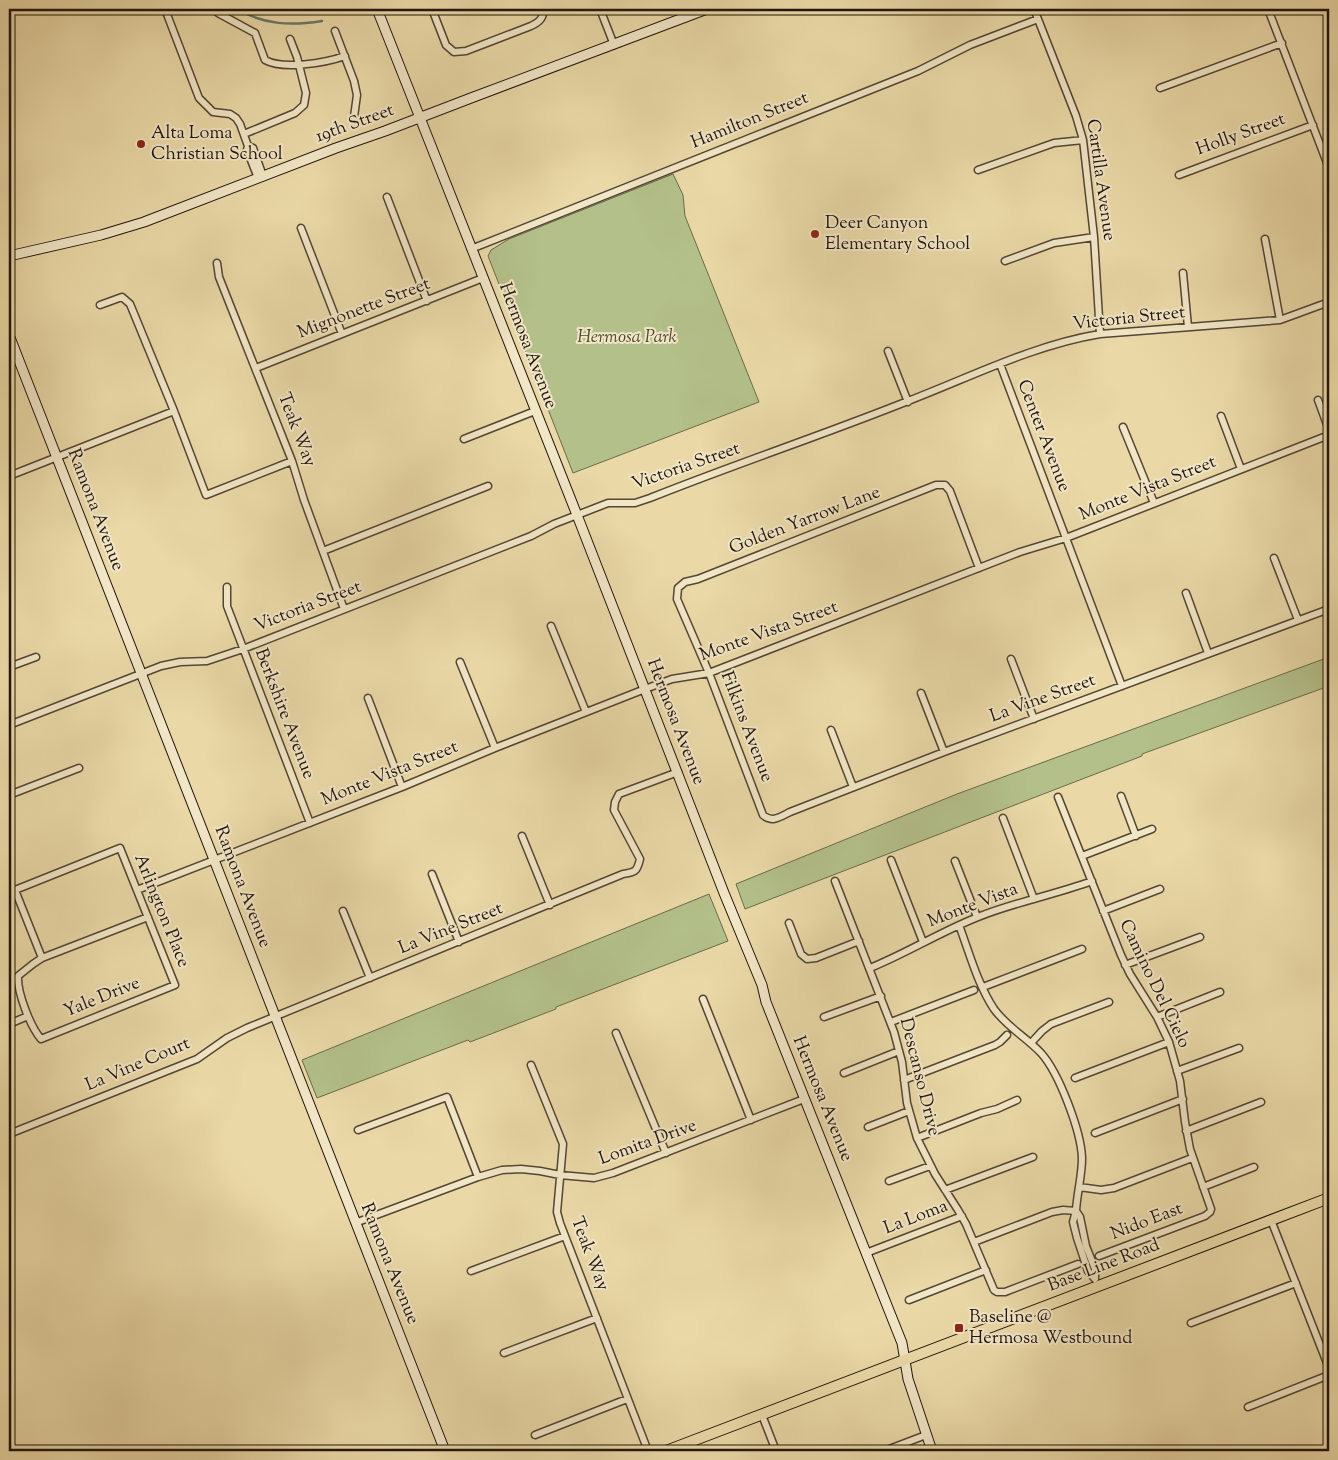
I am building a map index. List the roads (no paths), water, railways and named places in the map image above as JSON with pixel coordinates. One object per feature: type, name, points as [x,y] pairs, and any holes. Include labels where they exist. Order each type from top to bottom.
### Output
[{"type":"main road","name":"Base Line Road","points":[[666,1451],[905,1360],[1096,1281],[1329,1198]]},
{"type":"street","points":[[212,9],[255,33],[265,60],[271,63],[328,62],[345,56]]},
{"type":"street","name":"Hermosa Avenue","points":[[377,9],[762,985],[766,1002],[804,1099],[902,1343],[908,1379],[932,1451]]},
{"type":"street","points":[[432,9],[446,45],[454,52],[466,51],[538,23],[543,17],[544,9]]},
{"type":"street","points":[[600,9],[614,45]]},
{"type":"street","name":"19th Street","points":[[9,256],[101,235],[144,222],[707,9]]},
{"type":"street","name":"Cartilla Avenue","points":[[1034,9],[1076,116],[1083,140],[1094,237],[1100,334]]},
{"type":"street","points":[[1268,9],[1329,168]]},
{"type":"street","points":[[168,10],[198,98],[213,112],[230,114],[236,118],[244,134],[248,146],[247,150],[261,177]]},
{"type":"street","name":"Hamilton Street","points":[[471,249],[918,71],[970,45],[1038,19]]},
{"type":"street","points":[[336,31],[357,94],[354,117]]},
{"type":"street","points":[[244,134],[295,113],[304,106],[306,93],[290,39]]},
{"type":"street","points":[[1160,88],[1282,43]]},
{"type":"street","name":"Holly Street","points":[[1178,174],[1313,125]]},
{"type":"street","points":[[978,170],[1054,144],[1083,140]]},
{"type":"street","points":[[387,197],[427,300]]},
{"type":"street","points":[[301,228],[342,334]]},
{"type":"street","points":[[1004,261],[1054,243],[1094,237]]},
{"type":"street","points":[[1265,239],[1280,320]]},
{"type":"street","name":"Teak Way","points":[[217,263],[219,277],[292,461],[304,500],[344,609]]},
{"type":"street","points":[[1183,273],[1188,327]]},
{"type":"street","name":"Mignonette Street","points":[[256,368],[483,278]]},
{"type":"street","points":[[100,305],[122,297],[130,304],[206,494],[292,461]]},
{"type":"street","name":"Victoria Street","points":[[9,725],[161,666],[180,662],[207,661],[243,649],[531,536],[554,524],[608,503],[635,502],[650,498],[908,402],[1049,346],[1074,338],[1100,334],[1280,320],[1329,302]]},
{"type":"street","name":"Ramona Avenue","points":[[9,335],[445,1451]]},
{"type":"street","points":[[888,351],[908,402]]},
{"type":"street","name":"Center Avenue","points":[[1000,364],[1122,686]]},
{"type":"street","points":[[1318,400],[1329,430]]},
{"type":"street","points":[[9,476],[174,411]]},
{"type":"street","points":[[464,439],[535,411]]},
{"type":"street","points":[[1222,416],[1241,469]]},
{"type":"street","points":[[1123,427],[1154,503]]},
{"type":"street","name":"Monte Vista Street","points":[[137,890],[645,689],[672,679],[709,673],[1020,552],[1066,538],[1329,435]]},
{"type":"street","name":"Golden Yarrow Lane","points":[[678,588],[685,582],[698,579],[936,485],[944,485],[950,491],[979,568]]},
{"type":"street","points":[[323,550],[488,486]]},
{"type":"street","points":[[1274,558],[1298,620]]},
{"type":"street","name":"Berkshire Avenue","points":[[227,587],[227,606],[310,823]]},
{"type":"street","name":"Filkins Avenue","points":[[678,588],[677,599],[709,673],[762,815],[768,819]]},
{"type":"street","points":[[1186,593],[1208,653]]},
{"type":"street","name":"La Vine Street","points":[[768,819],[775,820],[944,752],[1329,609]]},
{"type":"street","points":[[551,626],[586,712]]},
{"type":"street","points":[[9,667],[36,657]]},
{"type":"street","points":[[1011,659],[1034,719]]},
{"type":"street","points":[[460,662],[495,748]]},
{"type":"street","points":[[920,693],[944,752]]},
{"type":"street","points":[[368,698],[402,786]]},
{"type":"street","points":[[831,730],[853,787]]},
{"type":"street","points":[[9,795],[78,768]]},
{"type":"street","name":"La Vine Street","points":[[275,1017],[623,874],[634,872],[638,867],[640,859],[614,810],[615,802],[619,794],[678,772]]},
{"type":"street","points":[[1121,796],[1136,836]]},
{"type":"street","name":"Camino Del Cielo","points":[[1058,797],[1126,965],[1157,1016],[1168,1042],[1178,1071],[1186,1131],[1192,1158],[1210,1209],[1210,1212],[1205,1216]]},
{"type":"street","points":[[1003,818],[1034,899]]},
{"type":"street","points":[[1082,856],[1152,830]]},
{"type":"street","points":[[522,836],[550,905]]},
{"type":"street","name":"Arlington Place","points":[[42,958],[15,890],[120,848],[175,985]]},
{"type":"street","points":[[891,860],[923,942]]},
{"type":"street","points":[[955,861],[977,917]]},
{"type":"street","points":[[432,874],[459,942]]},
{"type":"street","name":"Descanso Drive","points":[[835,881],[891,1022],[900,1051],[909,1111],[917,1138],[930,1166],[962,1216],[994,1290],[1005,1292],[1078,1264]]},
{"type":"street","name":"Monte Vista","points":[[870,968],[977,917],[1008,906],[1063,892],[1092,881]]},
{"type":"street","points":[[1103,911],[1160,889]]},
{"type":"street","points":[[343,911],[370,978]]},
{"type":"street","points":[[9,1024],[28,1016],[17,985],[18,976],[32,964],[42,958],[148,917]]},
{"type":"street","points":[[789,924],[801,954],[806,959],[816,958],[859,941]]},
{"type":"street","points":[[958,925],[989,1001],[1010,1027],[1046,1059],[1054,1072],[1079,1134],[1082,1164],[1073,1222],[1088,1271],[1096,1281]]},
{"type":"street","points":[[1126,965],[1200,937]]},
{"type":"street","points":[[983,987],[1082,949]]},
{"type":"street","name":"Yale Drive","points":[[28,1016],[33,1029],[41,1039],[175,985]]},
{"type":"street","points":[[891,1022],[974,990]]},
{"type":"street","points":[[1157,1016],[1220,992]]},
{"type":"street","points":[[824,1018],[881,996]]},
{"type":"street","points":[[703,1000],[751,1120]]},
{"type":"street","points":[[1030,1043],[1051,1024],[1109,1002]]},
{"type":"street","name":"La Vine Court","points":[[9,1134],[197,1059],[227,1038],[275,1017]]},
{"type":"street","points":[[616,1032],[666,1153]]},
{"type":"street","points":[[904,1080],[995,1046],[1007,1035]]},
{"type":"street","points":[[1075,1078],[1168,1042]]},
{"type":"street","points":[[1178,1071],[1239,1048]]},
{"type":"street","points":[[844,1073],[900,1051]]},
{"type":"street","name":"Teak Way","points":[[531,1064],[563,1144],[558,1212],[560,1223],[648,1451]]},
{"type":"street","points":[[358,1130],[447,1097],[478,1177]]},
{"type":"street","name":"Lomita Drive","points":[[355,1223],[478,1177],[502,1170],[521,1169],[594,1178],[613,1173],[804,1099]]},
{"type":"street","points":[[1095,1133],[1183,1099]]},
{"type":"street","points":[[917,1138],[1017,1100]]},
{"type":"street","points":[[1186,1131],[1261,1102]]},
{"type":"street","points":[[868,1126],[909,1111]]},
{"type":"street","points":[[945,1190],[1032,1157]]},
{"type":"street","points":[[1078,1187],[1101,1190],[1114,1188],[1192,1158]]},
{"type":"street","points":[[890,1181],[930,1166]]},
{"type":"street","points":[[1203,1187],[1254,1167]]},
{"type":"street","points":[[974,1242],[1052,1212],[1063,1210],[1076,1211]]},
{"type":"street","points":[[1076,1211],[1080,1217],[1086,1246],[1095,1269],[1096,1281]]},
{"type":"street","name":"La Loma","points":[[866,1253],[962,1216]]},
{"type":"street","name":"Nido East","points":[[1099,1256],[1205,1216]]},
{"type":"street","points":[[1271,1220],[1329,1368]]},
{"type":"street","points":[[471,1272],[565,1236]]},
{"type":"street","points":[[909,1300],[986,1270]]},
{"type":"street","points":[[1191,1323],[1296,1283]]},
{"type":"street","points":[[504,1353],[597,1318]]},
{"type":"street","points":[[1248,1407],[1329,1375]]},
{"type":"street","points":[[535,1435],[627,1399]]},
{"type":"street","points":[[762,1415],[776,1451]]},
{"type":"street","points":[[884,1451],[926,1435]]},
{"type":"waterway","points":[[236,9],[258,18],[278,23],[322,21]]},
{"type":"place","name":"Alta Loma Christian School","points":[[141,144]]},
{"type":"place","name":"Deer Canyon Elementary School","points":[[815,234]]},
{"type":"place","name":"Baseline @ Hermosa Westbound","points":[[959,1328]]},
{"type":"park label","name":"Hermosa Park","points":[[627,338]]}]
